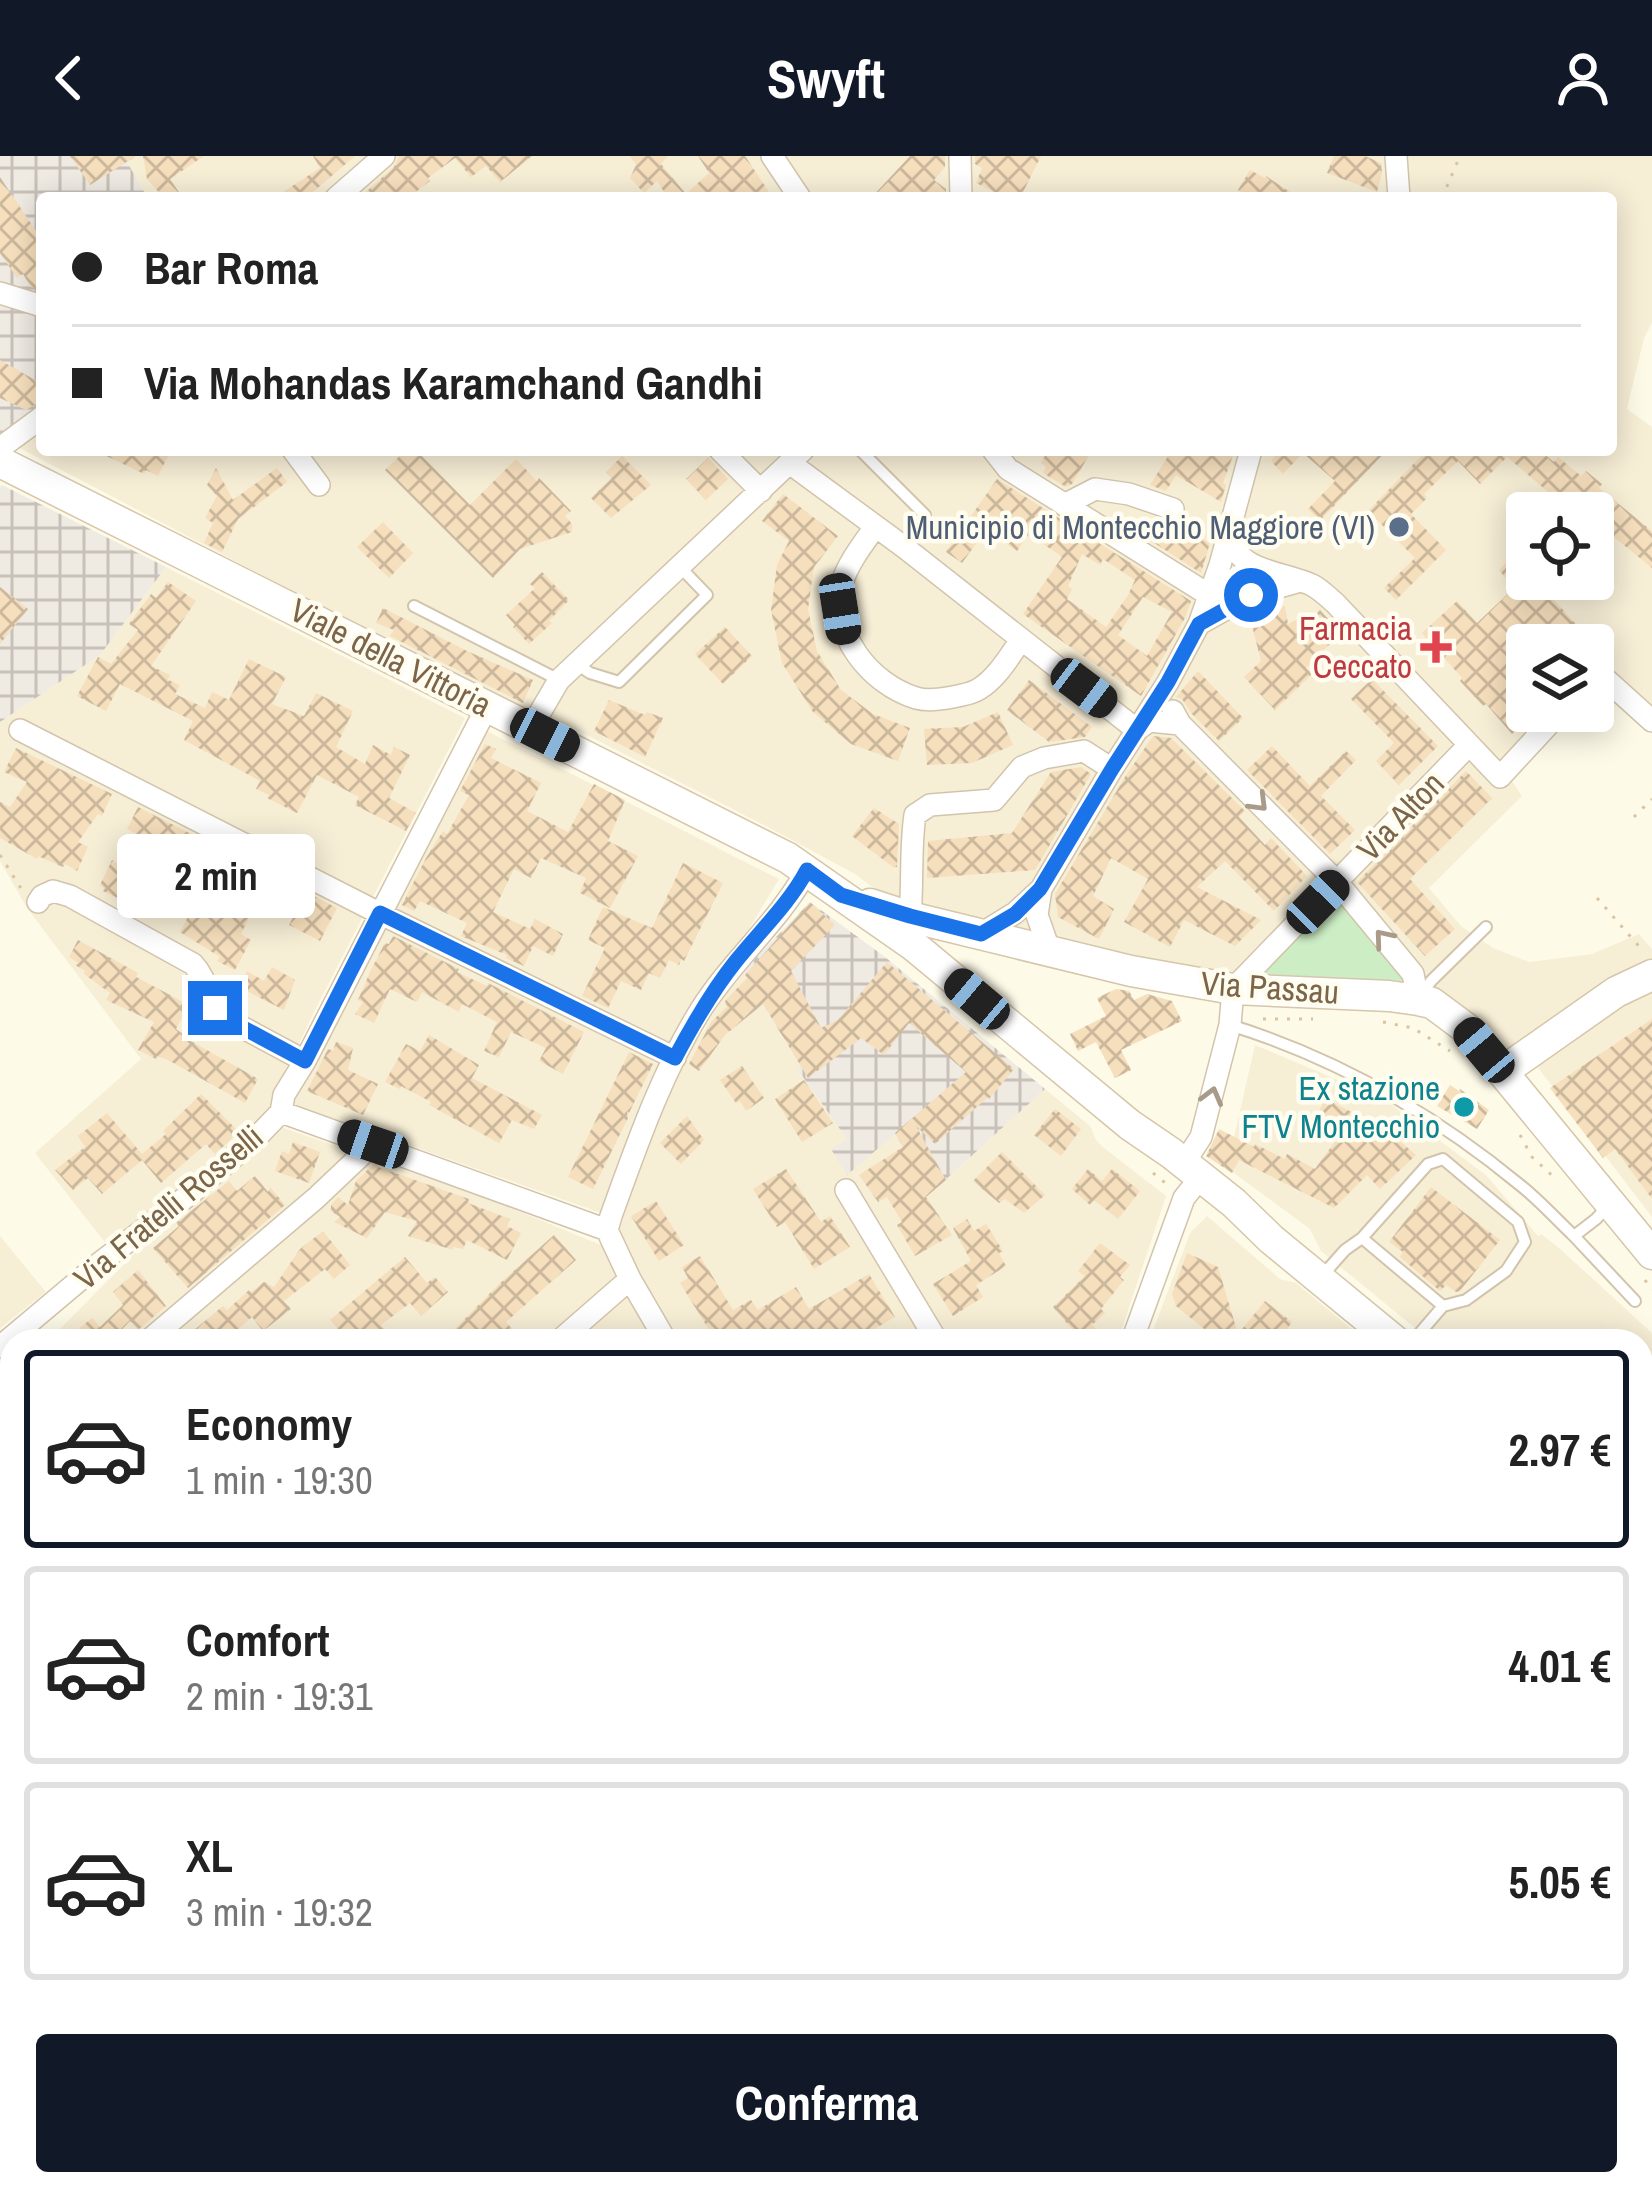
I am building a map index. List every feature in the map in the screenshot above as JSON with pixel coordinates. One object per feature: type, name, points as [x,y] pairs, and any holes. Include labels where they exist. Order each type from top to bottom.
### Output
[{"type":"main road","name":"Viale della Vittoria","points":[[0,462],[807,870],[914,946],[1188,1175],[1234,1203],[1380,1329]]},
{"type":"main road","name":"Via Passau","points":[[841,895],[1114,968],[1233,989],[1389,996],[1432,1003],[1466,1029],[1652,1254]]},
{"type":"main road","points":[[1502,1072],[1616,992],[1652,975]]},
{"type":"street","points":[[343,192],[384,156]]},
{"type":"street","points":[[772,156],[796,192]]},
{"type":"street","points":[[960,156],[961,192]]},
{"type":"street","points":[[1396,156],[1399,192]]},
{"type":"street","points":[[0,293],[36,304]]},
{"type":"street","points":[[0,448],[36,421]]},
{"type":"street","points":[[297,456],[319,485]]},
{"type":"street","points":[[726,456],[761,490]]},
{"type":"street","points":[[998,456],[1009,469],[1209,595]]},
{"type":"street","points":[[981,934],[1015,914],[1040,889],[1168,682],[1199,624],[1249,456]]},
{"type":"street","points":[[531,728],[559,680],[797,457],[874,527],[1137,730]]},
{"type":"street","points":[[1064,505],[1095,489],[1174,508]]},
{"type":"street","points":[[1232,523],[1234,550],[1243,561],[1311,585],[1335,603],[1500,777],[1542,732]]},
{"type":"street","points":[[874,527],[842,584],[840,609],[844,633],[864,664],[887,684],[918,699],[946,699],[977,691],[1021,640]]},
{"type":"street","points":[[1199,624],[1251,595],[1297,582]]},
{"type":"street","points":[[1168,682],[1166,697],[1180,724],[1336,882],[1413,974],[1418,1000]]},
{"type":"street","points":[[1614,687],[1652,721]]},
{"type":"street","name":"Via Fratelli Rosselli","points":[[22,1329],[190,1194],[280,1112],[284,1096],[488,705]]},
{"type":"street","points":[[1137,730],[1149,722],[1180,724]]},
{"type":"street","points":[[20,730],[675,1058]]},
{"type":"street","name":"Via Alton","points":[[1233,989],[1468,746]]},
{"type":"street","points":[[910,916],[915,815],[930,805],[994,800],[1022,767],[1044,758],[1084,751],[1112,769]]},
{"type":"street","points":[[607,1230],[643,1131],[700,1011],[807,870]]},
{"type":"street","points":[[1040,889],[1037,915],[1050,952]]},
{"type":"street","points":[[38,902],[52,891],[70,896],[189,962],[201,974],[223,1017],[305,1061]]},
{"type":"street","points":[[1139,1329],[1201,1137],[1230,1025],[1233,989]]},
{"type":"street","points":[[280,1112],[607,1230],[659,1329]]},
{"type":"street","points":[[162,1329],[373,1144]]},
{"type":"street","points":[[846,1190],[930,1329]]},
{"type":"street","points":[[574,1329],[630,1279]]},
{"type":"lane","points":[[866,456],[925,515],[904,548]]},
{"type":"lane","points":[[578,665],[619,682],[706,595],[681,568]]},
{"type":"lane","points":[[414,605],[559,680]]},
{"type":"lane","points":[[1418,1000],[1431,980],[1486,927]]},
{"type":"lane","points":[[1230,1025],[1296,1047],[1434,1121],[1521,1186],[1635,1301]]},
{"type":"lane","points":[[1319,1279],[1428,1164],[1443,1159],[1518,1222],[1525,1242],[1506,1271],[1466,1300],[1443,1306],[1423,1329]]},
{"type":"lane","points":[[1574,1236],[1610,1203]]},
{"type":"lane","points":[[1362,1238],[1443,1306]]},
{"type":"path","points":[[1445,192],[1460,156]]},
{"type":"path","points":[[1634,817],[1652,800]]},
{"type":"path","points":[[0,855],[20,889],[38,902]]},
{"type":"path","points":[[1597,898],[1652,961]]},
{"type":"path","points":[[1253,1018],[1322,1019]]},
{"type":"path","points":[[1367,1020],[1413,1028],[1449,1050]]},
{"type":"shaded area","points":[[0,156],[137,156],[127,162],[144,192],[36,192],[36,421],[0,438]]},
{"type":"shaded area","points":[[137,156],[1652,156],[1652,323],[1627,409],[1652,427],[1652,721],[1614,693],[1614,624],[1506,624],[1506,732],[1538,732],[1503,768],[1522,796],[1429,888],[1461,926],[1493,948],[1529,962],[1592,954],[1639,934],[1652,949],[1652,1217],[1539,1069],[1428,1012],[907,913],[855,874],[766,826],[386,640],[8,442],[36,422],[36,456],[1617,456],[1617,192],[144,192],[127,162]]},
{"type":"shaded area","points":[[0,487],[166,567],[100,655],[0,722]]},
{"type":"shaded area","points":[[166,567],[465,718],[267,1112],[107,1245],[35,1153],[141,1059],[27,908],[0,861],[0,722],[100,655]]},
{"type":"shaded area","points":[[485,730],[779,879],[666,1067],[601,1213],[293,1104],[314,1054]]},
{"type":"shaded area","points":[[810,902],[885,957],[1045,1089],[932,1192],[895,1134],[847,1175],[831,1149],[847,1139],[798,1070],[800,1065],[743,971]]},
{"type":"shaded area","points":[[743,971],[800,1066],[798,1070],[847,1139],[896,1134],[932,1192],[1045,1089],[1090,1126],[1104,1148],[1166,1196],[1122,1329],[669,1329],[629,1264],[618,1234],[636,1162],[682,1059]]},
{"type":"shaded area","points":[[1255,1045],[1385,1100],[1486,1175],[1538,1236],[1558,1247],[1648,1329],[1416,1329],[1321,1251],[1310,1229],[1227,1168]]},
{"type":"shaded area","points":[[281,1127],[489,1199],[606,1247],[653,1329],[60,1329],[138,1250]]},
{"type":"shaded area","points":[[1207,1216],[1280,1279],[1296,1283],[1352,1329],[1154,1329],[1190,1233]]},
{"type":"shaded area","points":[[0,1236],[46,1292],[0,1328]]},
{"type":"green space","points":[[1336,896],[1404,981],[1262,974]]},
{"type":"building","points":[[70,156],[136,156],[90,185]]},
{"type":"building","points":[[143,156],[204,156],[170,179],[179,192],[159,192],[147,179]]},
{"type":"building","points":[[313,156],[355,156],[313,192],[283,192],[320,168]]},
{"type":"building","points":[[399,156],[532,156],[500,182],[486,166],[471,177],[455,158],[416,192],[366,192],[394,167]]},
{"type":"building","points":[[630,156],[668,156],[661,164],[684,192],[664,192],[657,181],[643,192],[630,178],[636,165]]},
{"type":"building","points":[[698,156],[745,156],[769,192],[688,192],[709,173]]},
{"type":"building","points":[[910,156],[945,156],[945,167],[934,180],[946,192],[877,192]]},
{"type":"building","points":[[975,156],[1041,156],[1023,192],[994,192],[976,183],[982,168],[975,164]]},
{"type":"building","points":[[1334,156],[1365,156],[1381,163],[1377,192],[1327,173]]},
{"type":"building","points":[[1250,170],[1290,192],[1241,192]]},
{"type":"building","points":[[0,177],[36,231],[36,288],[23,274],[17,278],[0,253]]},
{"type":"building","points":[[0,360],[36,381],[36,404],[26,410],[0,398]]},
{"type":"building","points":[[106,456],[168,456],[158,476],[146,470],[144,474]]},
{"type":"building","points":[[400,456],[422,456],[470,505],[516,459],[571,511],[565,516],[572,532],[520,549],[493,578],[385,470]]},
{"type":"building","points":[[622,456],[651,485],[611,518],[591,498],[612,478],[606,472]]},
{"type":"building","points":[[1045,456],[1088,456],[1066,487],[1043,473],[1046,467],[1041,463]]},
{"type":"building","points":[[1168,456],[1233,456],[1221,502],[1176,475],[1166,491],[1150,485]]},
{"type":"building","points":[[1276,456],[1300,456],[1283,474],[1271,461]]},
{"type":"building","points":[[1306,456],[1381,456],[1320,521],[1308,509],[1335,481]]},
{"type":"building","points":[[1421,456],[1546,456],[1554,462],[1558,457],[1581,476],[1586,471],[1602,484],[1599,488],[1604,492],[1548,492],[1507,457],[1480,484],[1458,461],[1411,514],[1446,550],[1396,600],[1384,588],[1415,558],[1368,511]]},
{"type":"building","points":[[708,458],[728,479],[706,500],[686,479]]},
{"type":"building","points":[[216,468],[233,500],[277,468],[287,482],[238,519],[222,552],[204,543],[213,523],[205,518],[217,496],[207,485]]},
{"type":"building","points":[[997,479],[1191,601],[1141,696],[1023,614],[1062,557],[1029,534],[1017,551],[986,530],[962,563],[946,552]],"holes":[[[1082,554],[1100,565],[1103,559],[1135,580],[1106,627],[1067,599]],[[1143,597],[1172,612],[1147,656],[1118,635]]]},
{"type":"building","points":[[783,494],[838,536],[814,567],[808,609],[817,651],[841,690],[873,714],[910,728],[898,761],[851,744],[813,712],[782,663],[771,610],[777,565],[789,541],[762,521]]},
{"type":"building","points":[[1614,500],[1652,531],[1652,568],[1614,537]]},
{"type":"building","points":[[1134,521],[1173,544],[1183,527],[1210,543],[1201,573],[1131,528]]},
{"type":"building","points":[[383,522],[413,553],[389,578],[357,547]]},
{"type":"building","points":[[542,572],[569,600],[529,644],[506,615],[535,588],[530,584]]},
{"type":"building","points":[[168,582],[196,601],[151,666],[180,685],[175,694],[205,708],[212,692],[229,700],[249,659],[286,677],[272,704],[304,716],[316,693],[353,711],[336,747],[365,764],[373,745],[391,755],[394,747],[410,755],[389,798],[416,813],[406,831],[355,805],[359,797],[317,775],[297,813],[267,798],[256,789],[260,781],[184,740],[193,721],[120,684],[106,711],[77,696],[98,657],[111,664],[138,630],[129,624],[151,594],[156,598]]},
{"type":"building","points":[[0,587],[28,609],[0,644]]},
{"type":"building","points":[[1506,596],[1506,600],[1554,600],[1576,624],[1506,624],[1506,727],[1460,681],[1422,633],[1457,601],[1477,623]]},
{"type":"building","points":[[1285,606],[1288,624],[1309,613],[1313,617],[1320,610],[1341,633],[1306,668],[1312,674],[1275,710],[1244,677],[1261,661],[1249,614]]},
{"type":"building","points":[[383,608],[533,680],[523,703],[390,636],[394,630],[376,623]]},
{"type":"building","points":[[725,627],[752,656],[723,684],[695,654]]},
{"type":"building","points":[[1198,671],[1243,718],[1219,741],[1176,697]]},
{"type":"building","points":[[1372,679],[1438,746],[1399,785],[1376,761],[1394,743],[1351,699]]},
{"type":"building","points":[[1029,680],[1092,727],[1085,737],[1049,742],[1007,710]]},
{"type":"building","points":[[609,700],[663,718],[645,757],[594,731]]},
{"type":"building","points":[[998,712],[1013,745],[972,763],[927,765],[924,729],[963,727]]},
{"type":"building","points":[[1153,736],[1171,738],[1245,811],[1239,817],[1265,845],[1271,838],[1307,876],[1274,911],[1225,861],[1197,887],[1261,920],[1235,946],[1184,920],[1170,947],[1124,922],[1148,879],[1111,858],[1093,896],[1114,909],[1099,939],[1058,917],[1055,894]]},
{"type":"building","points":[[485,744],[496,749],[491,758],[541,783],[527,811],[568,832],[594,784],[625,800],[608,841],[638,856],[610,908],[580,893],[586,878],[541,858],[531,878],[514,869],[493,912],[530,929],[535,919],[563,934],[553,956],[533,946],[524,966],[461,936],[467,923],[420,901],[414,911],[402,905],[426,858],[443,831],[447,834],[469,795],[460,791]]},
{"type":"building","points":[[1272,746],[1310,786],[1346,751],[1356,760],[1321,796],[1355,830],[1330,854],[1247,770]]},
{"type":"building","points":[[16,748],[112,794],[102,816],[98,814],[78,842],[88,847],[77,871],[37,859],[0,838],[0,802],[10,807],[27,782],[4,772]]},
{"type":"building","points":[[1081,767],[1091,774],[1035,870],[927,878],[928,841],[1012,833],[1051,772]]},
{"type":"building","points":[[1466,771],[1492,798],[1410,879],[1455,929],[1425,956],[1357,882]]},
{"type":"building","points":[[138,807],[217,847],[205,874],[173,860],[150,914],[103,891],[100,885],[112,860],[131,871],[149,840],[127,829]]},
{"type":"building","points":[[874,808],[899,824],[897,867],[852,836]]},
{"type":"building","points":[[246,862],[275,879],[241,934],[251,940],[235,970],[180,932],[193,907],[212,918]]},
{"type":"building","points":[[683,863],[723,883],[684,961],[679,965],[669,960],[660,978],[649,973],[641,990],[621,981],[608,1008],[582,996],[605,948],[588,940],[603,907],[652,928]]},
{"type":"building","points":[[306,892],[337,908],[320,941],[289,925]]},
{"type":"building","points":[[810,902],[835,925],[791,971],[821,1028],[838,1020],[887,962],[1014,1069],[989,1099],[935,1144],[916,1126],[946,1180],[926,1197],[952,1235],[915,1256],[887,1197],[878,1202],[859,1175],[903,1147],[895,1133],[966,1072],[909,1023],[884,1055],[861,1038],[808,1078],[763,1004],[725,1035],[699,1071],[689,1064],[712,1021],[727,1007],[725,1001]]},
{"type":"building","points":[[393,936],[584,1032],[563,1074],[539,1061],[546,1048],[511,1032],[499,1057],[484,1051],[497,1022],[462,1004],[459,1012],[422,992],[417,1002],[390,989],[374,1023],[355,1014],[370,972]]},
{"type":"building","points":[[78,940],[189,1005],[176,1029],[182,1036],[258,1079],[245,1103],[168,1060],[138,1050],[154,1022],[106,1000],[110,993],[69,957]]},
{"type":"building","points":[[272,967],[295,980],[284,1010],[239,987],[247,971],[264,981]]},
{"type":"building","points":[[1116,989],[1129,991],[1134,1000],[1147,994],[1172,1001],[1182,1021],[1121,1050],[1131,1070],[1115,1078],[1096,1042],[1078,1051],[1070,1034],[1106,1016],[1097,998]]},
{"type":"building","points":[[1652,1019],[1652,1199],[1615,1149],[1603,1158],[1550,1088]]},
{"type":"building","points":[[429,1035],[479,1065],[472,1078],[542,1115],[534,1129],[512,1120],[499,1143],[429,1105],[431,1102],[385,1082],[406,1044],[420,1051]]},
{"type":"building","points":[[336,1042],[353,1048],[348,1070],[378,1084],[363,1115],[307,1091]]},
{"type":"building","points":[[629,1052],[653,1064],[593,1189],[568,1177]]},
{"type":"building","points":[[742,1066],[764,1098],[746,1111],[720,1080]]},
{"type":"building","points":[[804,1080],[833,1123],[802,1142],[775,1099]]},
{"type":"building","name":"Ex stazione FTV Montecchio","points":[[1450,1085],[1489,1110],[1477,1129],[1437,1106]]},
{"type":"building","points":[[201,1094],[239,1132],[215,1154],[206,1144],[161,1183],[142,1160],[102,1194],[88,1178],[73,1190],[55,1170],[85,1147],[78,1136],[107,1113],[142,1154]]},
{"type":"building","points":[[1326,1099],[1404,1139],[1401,1142],[1416,1155],[1380,1189],[1367,1175],[1334,1208],[1239,1160],[1232,1173],[1206,1156],[1219,1129],[1315,1169],[1342,1132],[1315,1117]]},
{"type":"building","points":[[1055,1109],[1081,1129],[1061,1156],[1034,1135]]},
{"type":"building","points":[[687,1116],[704,1140],[681,1164],[660,1143]]},
{"type":"building","points":[[293,1142],[320,1152],[309,1183],[275,1171],[282,1151],[289,1154]]},
{"type":"building","points":[[1002,1152],[1045,1195],[1024,1213],[1005,1199],[999,1203],[973,1181]]},
{"type":"building","points":[[376,1162],[378,1167],[510,1219],[507,1226],[521,1233],[507,1260],[467,1240],[463,1249],[453,1250],[408,1236],[417,1221],[385,1212],[367,1238],[334,1222],[340,1217],[331,1205],[338,1197],[348,1205],[356,1181]]},
{"type":"building","points":[[786,1169],[821,1222],[830,1216],[850,1247],[814,1269],[785,1222],[777,1227],[753,1189]]},
{"type":"building","points":[[1088,1169],[1102,1181],[1112,1169],[1140,1191],[1118,1219],[1072,1189]]},
{"type":"building","points":[[255,1176],[285,1205],[188,1288],[153,1248],[229,1181],[237,1191]]},
{"type":"building","points":[[1431,1187],[1500,1240],[1460,1291],[1446,1285],[1440,1291],[1389,1242]]},
{"type":"building","points":[[656,1201],[684,1245],[659,1261],[631,1216]]},
{"type":"building","points":[[967,1219],[974,1231],[986,1224],[1003,1251],[999,1253],[1006,1266],[976,1285],[983,1297],[953,1316],[933,1284],[971,1261],[953,1228]]},
{"type":"building","points":[[323,1231],[350,1265],[334,1279],[325,1269],[284,1301],[291,1309],[266,1329],[252,1317],[238,1329],[195,1329],[249,1290],[264,1282],[274,1287],[300,1249]]},
{"type":"building","points":[[554,1235],[576,1260],[506,1322],[512,1329],[455,1329]]},
{"type":"building","points":[[1100,1243],[1130,1265],[1101,1309],[1105,1313],[1092,1325],[1096,1329],[1072,1329],[1053,1307],[1085,1276],[1078,1271]]},
{"type":"building","points":[[1187,1253],[1218,1267],[1237,1329],[1204,1329],[1176,1306],[1172,1294]]},
{"type":"building","points":[[700,1256],[733,1310],[751,1300],[758,1310],[796,1287],[809,1309],[869,1274],[895,1317],[877,1329],[709,1329],[680,1283],[688,1278],[682,1267]]},
{"type":"building","points":[[405,1257],[427,1283],[435,1277],[448,1292],[421,1316],[410,1303],[381,1325],[385,1329],[338,1329],[330,1320]]},
{"type":"building","points":[[138,1270],[166,1306],[139,1329],[130,1321],[122,1329],[79,1329],[92,1318],[100,1327],[123,1305],[113,1292]]},
{"type":"building","points":[[1265,1301],[1292,1322],[1287,1329],[1242,1329]]},
{"type":"place","name":"Municipio di Montecchio Maggiore (VI)","points":[[1399,527]]},
{"type":"place","name":"Farmacia Ceccato","points":[[1436,647]]},
{"type":"place","name":"Ex stazione FTV Montecchio","points":[[1464,1107]]},
{"type":"route","points":[[215,1008],[223,1017],[305,1061],[380,913],[675,1058],[700,1011],[807,870],[841,895],[981,934],[1015,914],[1040,889],[1199,624],[1251,595]]}]
